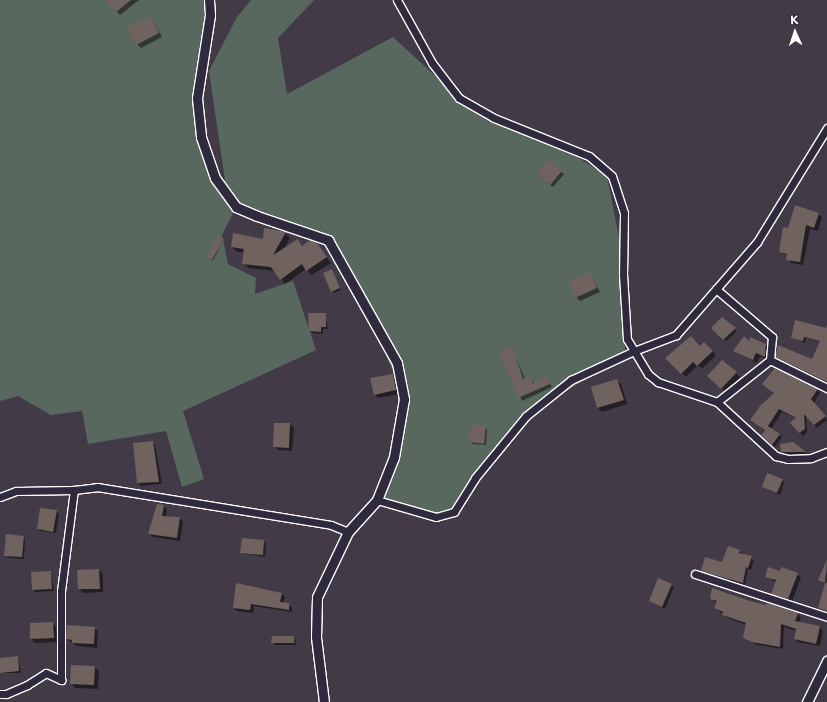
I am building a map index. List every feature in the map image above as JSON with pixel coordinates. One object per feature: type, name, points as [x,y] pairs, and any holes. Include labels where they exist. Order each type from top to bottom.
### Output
[{"type":"street","points":[[209,0],[210,15],[197,98],[200,137],[215,178],[236,207],[257,216],[328,240],[397,363],[404,399],[394,457],[378,500],[348,532],[317,597],[316,637],[324,702]]},
{"type":"street","points":[[397,0],[432,63],[460,98],[494,118],[588,156],[612,176],[624,213],[623,274],[627,339],[641,366],[658,382],[717,402],[776,456],[788,459],[811,458],[827,452]]},
{"type":"street","points":[[378,500],[436,517],[454,512],[475,478],[526,416],[571,380],[634,351],[676,335],[757,242],[827,128]]},
{"type":"street","points":[[716,289],[772,337],[770,360],[717,402]]},
{"type":"street","points":[[770,360],[827,388]]},
{"type":"street","points":[[0,497],[16,491],[74,490],[97,487],[332,525],[348,532]]},
{"type":"street","points":[[0,694],[27,685],[46,673],[61,680],[61,591],[74,490]]},
{"type":"street","points":[[695,574],[827,617]]},
{"type":"street","points":[[807,702],[827,661]]},
{"type":"green space","points":[[0,0],[209,0],[197,98],[201,137],[227,194],[209,71],[237,17],[251,0],[314,0],[278,38],[287,94],[393,37],[459,98],[544,136],[607,176],[624,264],[625,355],[526,416],[446,515],[377,500],[396,444],[404,399],[368,310],[328,240],[236,207],[222,235],[228,264],[256,278],[255,294],[293,281],[316,350],[183,411],[204,479],[182,487],[166,431],[88,444],[82,411],[51,415],[18,396],[0,401]]},
{"type":"building","points":[[105,0],[131,0],[116,12]]},
{"type":"building","points":[[150,16],[159,33],[136,45],[127,28]]},
{"type":"building","points":[[549,160],[562,171],[550,185],[537,174]]},
{"type":"building","points":[[795,205],[819,213],[814,228],[806,225],[800,262],[786,260],[787,254],[779,252],[783,227],[788,228]]},
{"type":"building","points":[[264,228],[286,232],[273,255],[298,239],[302,246],[310,240],[317,243],[327,257],[306,271],[302,264],[280,280],[271,267],[242,264],[244,249],[231,247],[233,233],[263,239]]},
{"type":"building","points":[[218,236],[224,239],[212,260],[206,257]]},
{"type":"building","points":[[332,269],[340,288],[331,292],[323,273]]},
{"type":"building","points":[[589,272],[597,288],[575,298],[568,282]]},
{"type":"building","points":[[308,313],[326,313],[326,327],[321,327],[321,332],[309,331]]},
{"type":"building","points":[[722,317],[736,328],[723,340],[711,328]]},
{"type":"building","points":[[795,320],[826,328],[827,325],[827,382],[775,357],[778,345],[812,359],[820,341],[804,337],[803,341],[791,338]]},
{"type":"building","points":[[691,336],[700,346],[704,342],[713,351],[697,366],[693,362],[681,374],[665,358]]},
{"type":"building","points":[[744,336],[749,341],[750,337],[766,344],[765,357],[756,353],[753,360],[733,351]]},
{"type":"building","points":[[512,346],[523,379],[530,376],[533,384],[546,377],[550,384],[518,398],[499,351]]},
{"type":"building","points":[[722,360],[737,372],[721,389],[707,376]]},
{"type":"building","points":[[775,368],[818,389],[811,399],[826,416],[814,425],[804,414],[805,429],[799,433],[790,423],[796,418],[779,409],[768,426],[780,434],[772,445],[761,435],[765,430],[750,420],[760,406],[774,393],[762,384]]},
{"type":"building","points":[[393,374],[396,390],[374,395],[370,378]]},
{"type":"building","points":[[617,379],[624,400],[597,408],[591,387]]},
{"type":"building","points":[[274,423],[290,423],[289,448],[273,447]]},
{"type":"building","points":[[471,425],[486,426],[484,444],[469,442]]},
{"type":"building","points":[[153,441],[159,482],[137,483],[133,443]]},
{"type":"building","points":[[793,442],[806,452],[781,452],[780,444]]},
{"type":"building","points":[[767,473],[783,479],[777,493],[762,487]]},
{"type":"building","points":[[157,504],[164,505],[162,516],[180,517],[177,538],[148,534]]},
{"type":"building","points":[[40,508],[57,510],[53,532],[37,529]]},
{"type":"building","points":[[6,534],[24,536],[22,557],[4,556]]},
{"type":"building","points":[[242,538],[264,540],[263,555],[240,553]]},
{"type":"building","points":[[728,546],[740,550],[739,553],[752,556],[748,568],[746,567],[743,583],[701,571],[705,557],[722,562]]},
{"type":"building","points":[[827,559],[825,583],[818,580]]},
{"type":"building","points":[[768,567],[780,571],[781,567],[798,573],[788,599],[771,594],[776,580],[765,577]]},
{"type":"building","points":[[99,569],[100,589],[78,589],[77,570]]},
{"type":"building","points":[[51,571],[52,589],[32,590],[31,572]]},
{"type":"building","points":[[658,578],[672,584],[662,607],[649,601]]},
{"type":"building","points":[[236,583],[282,593],[280,602],[289,603],[289,610],[251,604],[250,610],[233,608]]},
{"type":"building","points":[[825,583],[827,583],[827,611],[818,608]]},
{"type":"building","points":[[712,588],[750,601],[766,605],[767,603],[798,613],[795,621],[820,626],[816,644],[794,639],[796,629],[781,624],[780,647],[752,642],[743,638],[746,623],[722,615],[723,612],[714,608],[717,601],[710,599]]},
{"type":"building","points":[[53,622],[54,638],[30,639],[30,623]]},
{"type":"building","points":[[67,625],[95,627],[94,644],[72,643],[72,640],[66,639]]},
{"type":"building","points":[[272,636],[294,636],[294,643],[271,643]]},
{"type":"building","points":[[18,656],[19,671],[0,673],[0,658]]},
{"type":"building","points":[[71,665],[95,666],[94,685],[70,684]]}]
